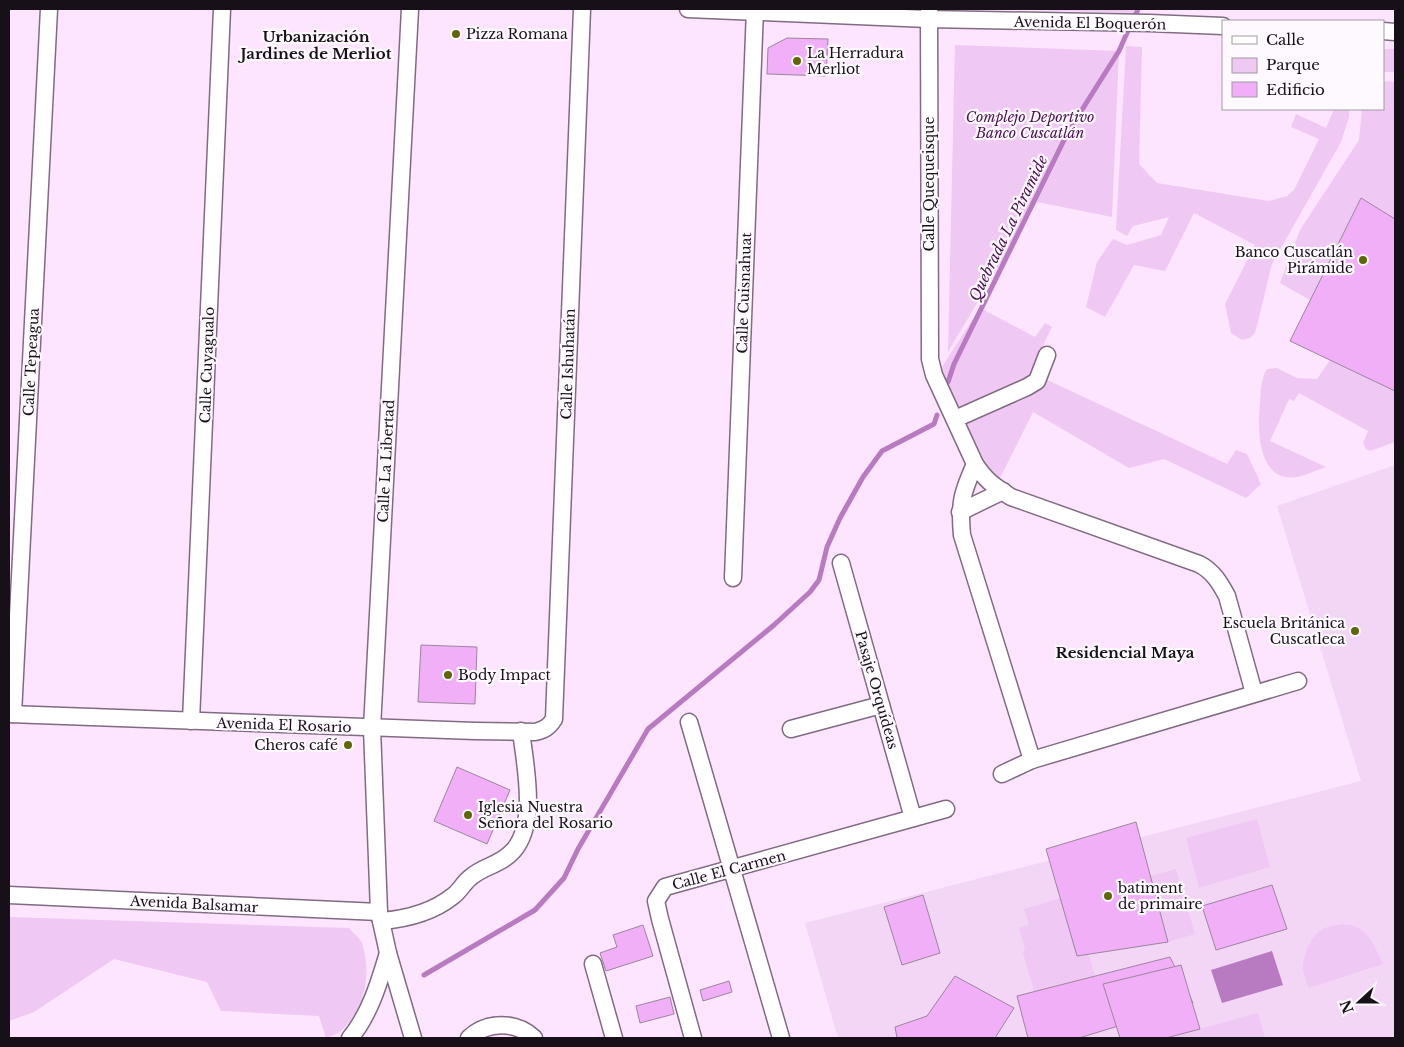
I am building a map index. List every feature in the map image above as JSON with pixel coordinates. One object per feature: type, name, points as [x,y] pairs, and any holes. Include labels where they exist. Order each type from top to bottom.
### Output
[{"type":"street","name":"Calle Tepeagua","points":[[11,714],[49,9]]},
{"type":"street","name":"Calle Cuyagualo","points":[[191,721],[222,9]]},
{"type":"street","name":"Calle La Libertad","points":[[410,9],[372,728],[380,917],[388,953],[413,1038]]},
{"type":"street","name":"Calle Ishuhatán","points":[[554,719],[582,9]]},
{"type":"street","name":"Avenida El Boquerón","points":[[688,9],[928,14],[1120,24],[1222,26]]},
{"type":"street","name":"Calle Cuisnahuat","points":[[733,578],[755,11]]},
{"type":"street","name":"Calle Quequeisque","points":[[928,14],[930,359],[934,375],[975,464],[987,481],[1011,496],[1209,569],[1227,596],[1254,693]]},
{"type":"street","points":[[955,419],[1037,381],[1047,355]]},
{"type":"street","points":[[975,464],[964,488],[960,512],[962,535],[1032,760]]},
{"type":"street","points":[[960,512],[1003,492]]},
{"type":"street","name":"Pasaje Orquídeas","points":[[841,563],[913,818]]},
{"type":"street","points":[[1002,774],[1032,760],[1298,681]]},
{"type":"street","points":[[791,730],[881,705]]},
{"type":"street","name":"Avenida El Rosario","points":[[11,714],[372,728],[521,731],[543,730],[550,726],[554,719]]},
{"type":"street","points":[[689,722],[781,1038]]},
{"type":"street","name":"Avenida Balsamar","points":[[9,895],[403,919],[434,907],[454,896],[469,878],[480,870],[498,864],[514,850],[525,831],[528,796],[521,731]]},
{"type":"street","name":"Calle El Carmen","points":[[693,1038],[656,901],[665,888],[946,810]]},
{"type":"street","points":[[350,1038],[357,1030],[374,997],[388,953]]},
{"type":"street","points":[[594,964],[614,1038]]},
{"type":"street","points":[[469,1038],[488,1027],[504,1025],[519,1028],[534,1038]]},
{"type":"shaded area","points":[[1395,465],[1395,1038],[838,1038],[805,923],[1361,781],[1277,506]]},
{"type":"shaded area","points":[[1272,951],[1283,985],[1222,1003],[1211,970]]},
{"type":"green space","points":[[1002,9],[1134,9],[1134,13]]},
{"type":"green space","name":"Complejo Deportivo Banco Cuscatlán","points":[[955,45],[1119,51],[1112,217],[1037,202],[948,352]]},
{"type":"green space","points":[[1126,46],[1142,47],[1139,164],[1157,183],[1269,201],[1287,196],[1294,190],[1319,139],[1291,127],[1296,114],[1326,128],[1334,110],[1349,110],[1349,117],[1341,142],[1272,264],[1255,333],[1250,338],[1242,340],[1231,333],[1225,304],[1255,245],[1194,213],[1165,271],[1134,265],[1105,317],[1086,307],[1097,262],[1113,239],[1127,245],[1161,235],[1169,217],[1133,226],[1127,236],[1116,230]]},
{"type":"green space","points":[[1384,49],[1395,49],[1395,72],[1384,72]]},
{"type":"green space","points":[[1384,81],[1395,82],[1395,219],[1361,198],[1310,300],[1280,283],[1300,230],[1359,140],[1362,110],[1384,110]]},
{"type":"green space","points":[[980,308],[1035,337],[1045,323],[1052,327],[1038,356],[1048,363],[1041,377],[1227,464],[1236,450],[1247,454],[1261,484],[1246,498],[1164,459],[1129,468],[1033,412],[997,484],[938,373]]},
{"type":"green space","points":[[1330,360],[1395,391],[1395,442],[1370,451],[1366,449],[1363,443],[1368,431],[1299,393],[1294,401],[1289,399],[1270,441],[1326,467],[1301,476],[1285,477],[1276,473],[1269,466],[1264,456],[1259,434],[1261,389],[1267,369],[1277,368],[1297,378],[1317,379]]},
{"type":"green space","points":[[1257,819],[1270,867],[1199,888],[1186,838]]},
{"type":"green space","points":[[1176,869],[1195,934],[1168,942],[1150,876]]},
{"type":"green space","points":[[1071,895],[1096,980],[1036,998],[1023,953],[1025,948],[1019,928],[1029,925],[1024,909]]},
{"type":"green space","points":[[9,917],[349,928],[361,941],[365,955],[366,979],[364,990],[361,1002],[349,1022],[341,1031],[326,1038],[319,1016],[221,1011],[207,982],[114,959],[34,1012],[9,1021]]},
{"type":"green space","points":[[1342,924],[1353,925],[1364,932],[1372,942],[1383,964],[1309,988],[1303,972],[1303,965],[1310,943],[1322,929]]},
{"type":"green space","points":[[1258,1013],[1265,1038],[1166,1038]]},
{"type":"building","name":"La Herradura Merliot","points":[[787,38],[828,39],[826,76],[767,74],[768,48]]},
{"type":"building","name":"Banco Cuscatlán Pirámide","points":[[1361,198],[1395,219],[1395,391],[1290,341]]},
{"type":"building","name":"Body Impact","points":[[421,645],[477,647],[475,704],[418,702]]},
{"type":"building","points":[[457,767],[510,790],[487,844],[434,821]]},
{"type":"building","name":"batiment de primaire","points":[[1136,822],[1168,942],[1077,956],[1046,849]]},
{"type":"building","points":[[1272,885],[1287,929],[1216,950],[1202,906]]},
{"type":"building","points":[[923,895],[940,953],[902,965],[884,907]]},
{"type":"building","points":[[643,925],[653,956],[606,971],[600,953],[617,947],[613,935]]},
{"type":"building","points":[[1170,957],[1193,1003],[1079,1038],[1028,1038],[1017,996]]},
{"type":"building","points":[[1181,965],[1200,1029],[1166,1038],[1120,1038],[1103,984]]},
{"type":"building","points":[[955,976],[1014,1008],[995,1038],[897,1038],[895,1027],[927,1016]]},
{"type":"building","points":[[729,981],[732,992],[703,1001],[700,990]]},
{"type":"building","points":[[670,997],[674,1014],[640,1023],[636,1006]]},
{"type":"waterway","name":"Quebrada La Piramide","points":[[1134,19],[1138,9]]},
{"type":"waterway","name":"Quebrada La Piramide","points":[[948,382],[954,364],[1068,132],[1119,51],[1130,26]]},
{"type":"waterway","points":[[424,975],[535,910],[564,878],[578,849],[648,729],[774,625],[810,592],[819,580],[827,547],[840,518],[863,477],[882,451],[934,424],[937,415]]},
{"type":"place","name":"Pizza Romana","points":[[456,34]]},
{"type":"place","name":"La Herradura Merliot","points":[[797,61]]},
{"type":"place","name":"Banco Cuscatlán Pirámide","points":[[1363,260]]},
{"type":"place","name":"Escuela Británica Cuscatleca","points":[[1355,631]]},
{"type":"place","name":"Body Impact","points":[[448,675]]},
{"type":"place","name":"Cheros café","points":[[348,745]]},
{"type":"place","name":"Iglesia Nuestra Señora del Rosario","points":[[468,815]]},
{"type":"place","name":"batiment de primaire","points":[[1108,896]]},
{"type":"district","name":"Urbanización Jardines de Merliot","points":[[316,44]]},
{"type":"district","name":"Residencial Maya","points":[[1125,652]]}]
